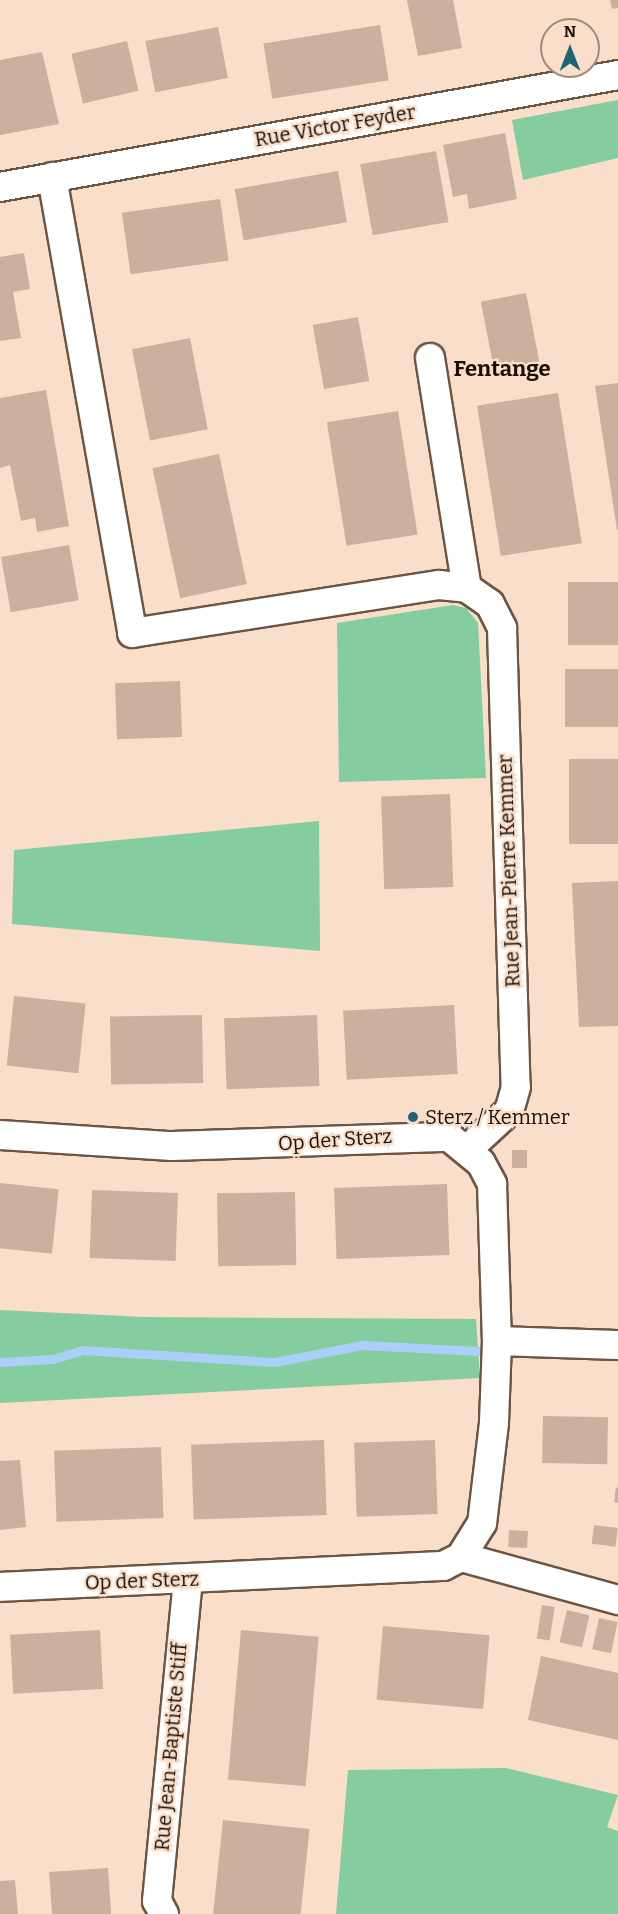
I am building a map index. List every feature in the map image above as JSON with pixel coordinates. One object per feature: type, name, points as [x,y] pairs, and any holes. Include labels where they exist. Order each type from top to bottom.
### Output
[{"type":"street","name":"Rue Victor Feyder","points":[[0,187],[618,75]]},
{"type":"street","points":[[51,177],[132,633],[439,585],[467,588],[430,358]]},
{"type":"street","name":"Rue Jean-Pierre Kemmer","points":[[467,588],[490,604],[502,628],[516,1088],[509,1111],[468,1149]]},
{"type":"street","name":"Op der Sterz","points":[[0,1135],[172,1146],[303,1144],[425,1134],[449,1137],[468,1149],[492,1184],[497,1341],[495,1423],[482,1523],[461,1557],[422,1571],[0,1587]]},
{"type":"street","points":[[497,1341],[618,1345]]},
{"type":"street","points":[[461,1557],[618,1600]]},
{"type":"street","name":"Rue Jean-Baptiste Stiff","points":[[164,1914],[157,1901],[188,1579]]},
{"type":"green space","points":[[618,100],[618,158],[523,180],[512,120]]},
{"type":"green space","points":[[453,605],[466,608],[478,623],[486,778],[339,782],[337,623]]},
{"type":"green space","points":[[319,821],[320,951],[12,924],[14,850]]},
{"type":"green space","points":[[0,1310],[144,1317],[476,1319],[480,1378],[0,1403]]},
{"type":"green space","points":[[506,1768],[618,1795],[607,1827],[618,1831],[618,1914],[336,1914],[348,1770]]},
{"type":"building","points":[[407,0],[453,0],[462,48],[418,56]]},
{"type":"building","points":[[610,0],[618,0],[618,8],[612,9]]},
{"type":"building","points":[[380,25],[389,80],[272,99],[263,43]]},
{"type":"building","points":[[218,27],[228,78],[155,92],[145,41]]},
{"type":"building","points":[[127,41],[138,91],[83,104],[71,54]]},
{"type":"building","points":[[42,52],[59,124],[0,135],[0,60]]},
{"type":"building","points":[[505,133],[517,199],[469,209],[467,194],[453,197],[443,145]]},
{"type":"building","points":[[436,151],[449,222],[373,235],[360,164]]},
{"type":"building","points":[[338,171],[347,222],[244,240],[235,189]]},
{"type":"building","points":[[220,199],[229,260],[131,274],[122,213]]},
{"type":"building","points":[[24,253],[30,289],[13,292],[21,338],[0,341],[0,257]]},
{"type":"building","points":[[526,293],[539,362],[494,370],[481,302]]},
{"type":"building","points":[[358,317],[369,381],[324,389],[313,325]]},
{"type":"building","points":[[190,338],[208,429],[150,441],[132,349]]},
{"type":"building","points":[[618,383],[618,530],[617,530],[595,386]]},
{"type":"building","points":[[46,390],[69,526],[37,532],[35,518],[21,521],[10,465],[0,468],[0,398]]},
{"type":"building","points":[[558,393],[582,543],[501,556],[477,406]]},
{"type":"building","points":[[398,411],[418,534],[346,546],[327,422]]},
{"type":"building","points":[[219,454],[247,584],[180,598],[152,468]]},
{"type":"building","points":[[69,545],[79,600],[11,612],[1,557]]},
{"type":"building","points":[[568,582],[618,582],[618,645],[568,645]]},
{"type":"building","points":[[565,669],[618,669],[618,727],[565,727]]},
{"type":"building","points":[[180,681],[182,737],[117,739],[115,683]]},
{"type":"building","points":[[569,759],[618,759],[618,844],[569,844]]},
{"type":"building","points":[[450,794],[453,887],[384,889],[381,796]]},
{"type":"building","points":[[618,881],[618,1026],[579,1027],[572,883]]},
{"type":"building","points":[[14,996],[86,1004],[78,1073],[7,1066]]},
{"type":"building","points":[[454,1005],[458,1074],[347,1080],[343,1011]]},
{"type":"building","points":[[202,1015],[203,1083],[111,1085],[110,1017]]},
{"type":"building","points":[[317,1015],[319,1086],[227,1089],[224,1018]]},
{"type":"building","points":[[512,1150],[527,1150],[527,1168],[512,1168]]},
{"type":"building","points":[[0,1183],[59,1189],[52,1254],[0,1248]]},
{"type":"building","points":[[447,1184],[449,1255],[337,1259],[334,1188]]},
{"type":"building","points":[[92,1190],[178,1193],[176,1261],[90,1258]]},
{"type":"building","points":[[295,1192],[296,1265],[218,1266],[217,1193]]},
{"type":"building","points":[[543,1416],[608,1417],[607,1464],[542,1463]]},
{"type":"building","points":[[324,1440],[327,1515],[194,1520],[191,1445]]},
{"type":"building","points":[[435,1440],[438,1514],[357,1517],[354,1443]]},
{"type":"building","points":[[161,1447],[163,1518],[57,1522],[54,1451]]},
{"type":"building","points":[[20,1460],[26,1527],[0,1530],[0,1461]]},
{"type":"building","points":[[616,1487],[618,1488],[618,1503],[614,1502]]},
{"type":"building","points":[[594,1525],[618,1528],[616,1547],[592,1544]]},
{"type":"building","points":[[509,1530],[528,1531],[527,1548],[508,1547]]},
{"type":"building","points":[[542,1605],[555,1607],[550,1641],[537,1639]]},
{"type":"building","points":[[567,1610],[589,1615],[582,1647],[560,1642]]},
{"type":"building","points":[[599,1618],[618,1622],[611,1653],[592,1649]]},
{"type":"building","points":[[383,1626],[490,1635],[483,1709],[377,1700]]},
{"type":"building","points":[[100,1630],[103,1689],[13,1694],[10,1635]]},
{"type":"building","points":[[241,1630],[319,1637],[306,1786],[228,1779]]},
{"type":"building","points":[[541,1656],[618,1673],[618,1740],[528,1720]]},
{"type":"building","points":[[223,1820],[310,1829],[301,1914],[213,1914]]},
{"type":"building","points":[[108,1868],[111,1914],[52,1914],[49,1872]]},
{"type":"building","points":[[15,1880],[18,1914],[0,1914],[0,1881]]},
{"type":"waterway","points":[[0,1362],[53,1359],[82,1350],[275,1362],[362,1345],[478,1351]]},
{"type":"place","name":"Sterz / Kemmer","points":[[413,1117]]},
{"type":"district","name":"Fentange","points":[[502,369]]}]
